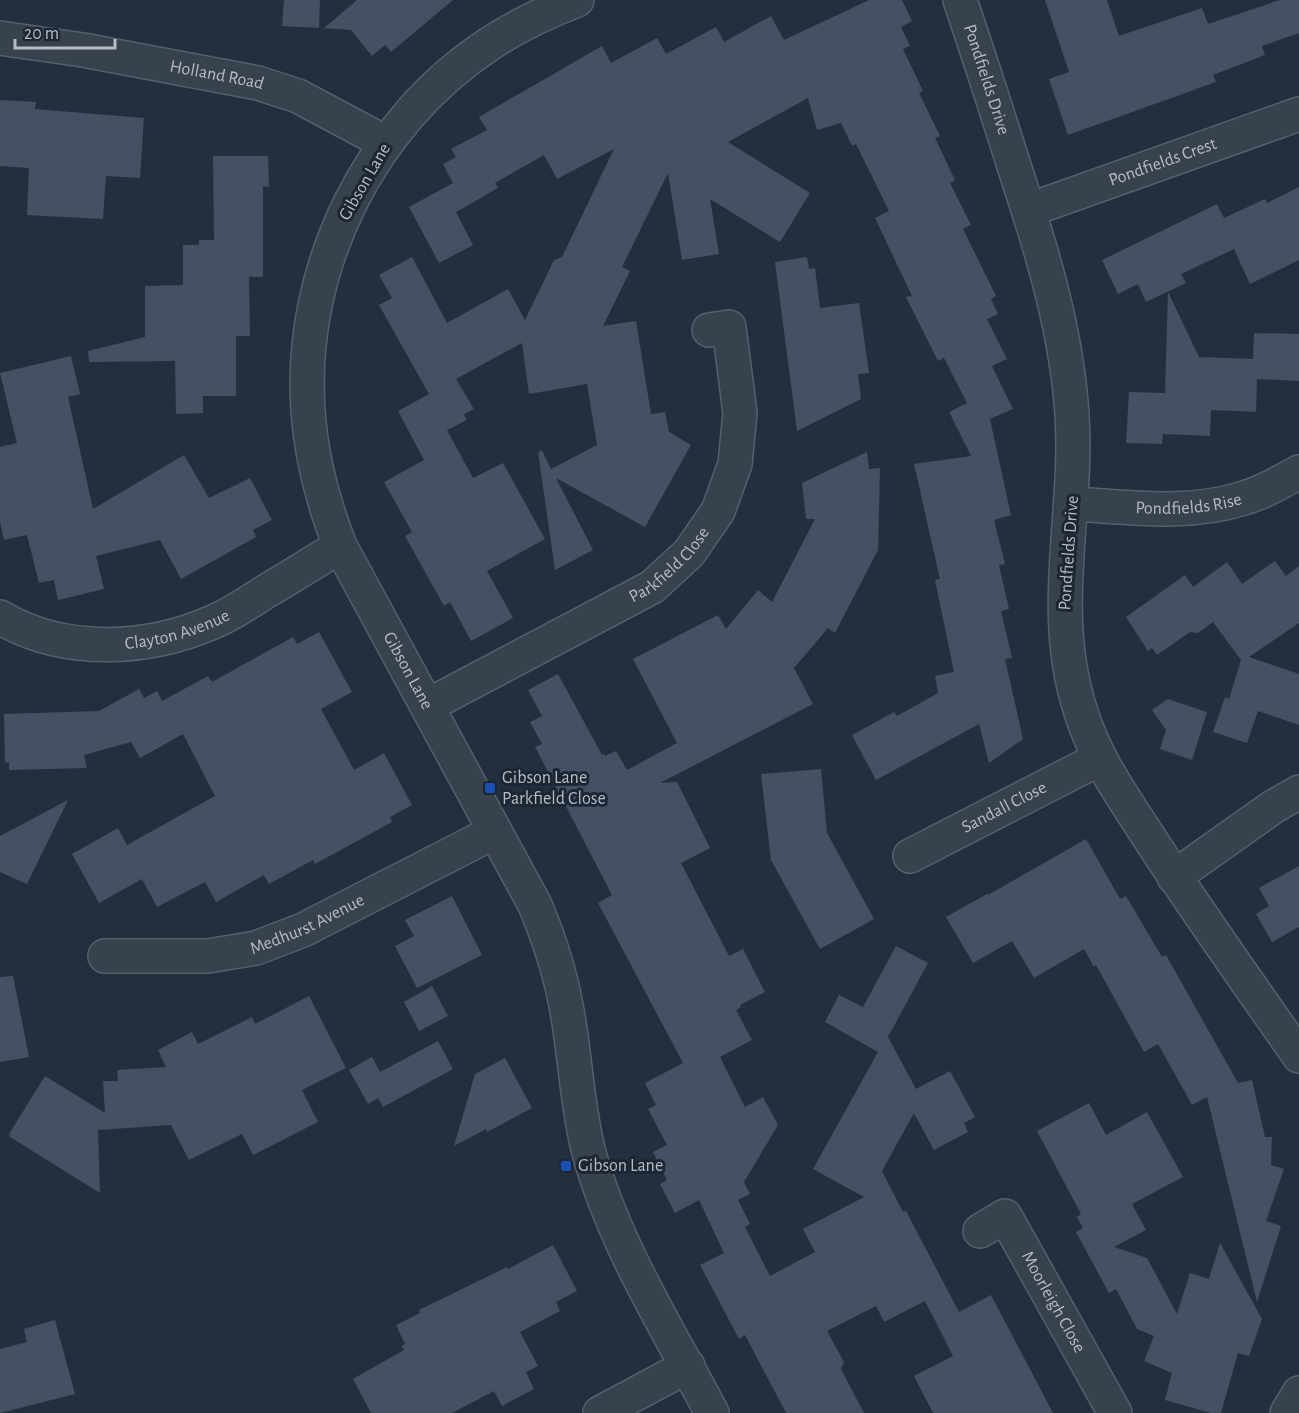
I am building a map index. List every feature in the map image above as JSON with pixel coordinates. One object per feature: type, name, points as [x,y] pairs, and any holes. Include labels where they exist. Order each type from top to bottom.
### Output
[{"type":"street","name":"Gibson Lane","points":[[577,0],[518,27],[459,66],[408,115],[386,143],[361,182],[335,236],[324,269],[309,339],[308,409],[311,444],[327,513],[340,546],[535,905],[556,963],[570,1024],[580,1111],[600,1191],[615,1229],[712,1413]]},
{"type":"street","name":"Pondfields Drive","points":[[960,0],[1029,210],[1056,304],[1066,354],[1073,434],[1072,504],[1065,570],[1065,634],[1072,680],[1085,725],[1099,759],[1174,877],[1299,1056]]},
{"type":"street","name":"Holland Road","points":[[0,38],[83,50],[258,83],[298,96],[386,143]]},
{"type":"street","name":"Pondfields Crest","points":[[1029,210],[1299,114]]},
{"type":"street","name":"Parkfield Close","points":[[427,706],[651,587],[689,553],[705,533],[718,511],[735,464],[740,413],[729,327],[709,330]]},
{"type":"street","name":"Pondfields Rise","points":[[1072,504],[1179,509],[1201,507],[1244,498],[1264,491],[1299,472]]},
{"type":"street","name":"Clayton Avenue","points":[[0,617],[19,629],[67,641],[117,644],[167,638],[214,622],[237,610],[340,546]]},
{"type":"street","name":"Sandall Close","points":[[910,856],[1099,759]]},
{"type":"street","points":[[1174,877],[1299,792]]},
{"type":"street","name":"Medhurst Avenue","points":[[105,956],[207,956],[256,948],[303,930],[494,832]]},
{"type":"street","name":"Moorleigh Close","points":[[980,1231],[1005,1216],[1115,1413]]},
{"type":"street","points":[[600,1413],[688,1366]]},
{"type":"street","points":[[1287,1413],[1299,1393]]},
{"type":"building","points":[[284,0],[320,0],[319,28],[282,26]]},
{"type":"building","points":[[357,0],[453,0],[391,52],[385,45],[372,56],[351,30],[324,28]]},
{"type":"building","points":[[869,0],[902,0],[912,21],[901,27],[910,46],[903,49],[923,91],[919,93],[940,136],[935,138],[955,180],[950,183],[971,225],[963,229],[996,296],[991,299],[998,314],[987,319],[1007,359],[992,366],[1013,409],[990,419],[1011,515],[994,520],[1005,564],[999,565],[1009,609],[1001,611],[1012,658],[1005,659],[1023,739],[989,763],[979,724],[876,780],[852,735],[894,712],[897,716],[938,693],[935,676],[954,672],[935,580],[940,579],[914,464],[971,456],[949,412],[967,403],[944,358],[938,361],[906,297],[912,296],[875,218],[889,211],[856,144],[852,146],[841,123],[817,130],[808,98],[728,142],[810,193],[780,242],[710,199],[719,254],[682,260],[668,173],[622,267],[630,271],[603,326],[636,321],[651,414],[665,412],[669,432],[691,445],[645,527],[556,478],[593,550],[555,570],[538,452],[542,450],[551,469],[597,445],[587,384],[529,394],[522,343],[456,379],[474,409],[464,414],[467,420],[447,430],[473,478],[503,463],[545,539],[487,571],[513,618],[471,641],[450,602],[444,606],[405,536],[412,532],[384,482],[424,460],[398,411],[429,394],[379,305],[392,298],[379,275],[412,257],[447,323],[508,289],[525,320],[554,260],[562,257],[614,149],[557,179],[544,155],[495,183],[498,188],[456,212],[473,245],[439,263],[409,207],[453,183],[443,164],[456,157],[451,149],[487,130],[479,117],[602,46],[611,63],[657,38],[666,54],[716,27],[724,42],[771,16],[784,40]]},
{"type":"building","points":[[1045,0],[1107,0],[1119,36],[1202,8],[1208,24],[1280,0],[1299,0],[1299,33],[1262,46],[1265,55],[1213,75],[1216,82],[1068,135],[1049,79],[1069,72]]},
{"type":"building","points":[[0,100],[36,102],[35,109],[144,118],[140,178],[106,176],[103,219],[27,215],[29,168],[0,166]]},
{"type":"building","points":[[213,156],[268,156],[269,187],[263,186],[263,277],[249,277],[250,336],[236,336],[236,396],[203,396],[203,413],[176,414],[175,361],[89,362],[88,351],[145,337],[145,286],[183,285],[183,245],[199,245],[199,240],[214,240]]},
{"type":"building","points":[[1299,187],[1299,260],[1250,284],[1234,249],[1181,274],[1186,283],[1146,302],[1138,284],[1118,294],[1102,260],[1217,204],[1224,218],[1265,199],[1267,203]]},
{"type":"building","points":[[807,257],[809,269],[815,268],[820,308],[859,303],[869,373],[858,374],[861,399],[797,431],[775,262]]},
{"type":"building","points":[[1168,292],[1199,357],[1253,359],[1254,333],[1299,334],[1299,381],[1257,379],[1256,412],[1211,410],[1210,436],[1163,434],[1162,444],[1126,443],[1129,392],[1165,393]]},
{"type":"building","points":[[71,356],[80,394],[68,397],[93,509],[184,455],[209,498],[250,478],[272,520],[253,530],[256,537],[181,579],[160,540],[96,556],[104,589],[58,600],[54,580],[39,583],[27,535],[4,540],[0,522],[0,447],[17,443],[0,373]]},
{"type":"building","points":[[867,452],[869,469],[880,468],[878,550],[835,633],[828,628],[794,668],[813,704],[660,783],[677,782],[710,848],[681,863],[729,956],[743,949],[765,992],[740,1005],[741,1007],[736,1010],[752,1040],[720,1057],[745,1107],[763,1097],[778,1125],[744,1182],[750,1194],[738,1200],[750,1224],[745,1227],[770,1276],[815,1252],[803,1229],[864,1197],[813,1169],[878,1052],[825,1022],[839,995],[863,1007],[896,946],[928,963],[888,1037],[916,1089],[950,1071],[975,1117],[964,1123],[968,1132],[934,1150],[914,1113],[882,1171],[903,1212],[906,1211],[959,1312],[991,1295],[1053,1413],[933,1413],[914,1376],[953,1356],[925,1301],[884,1322],[876,1306],[827,1331],[844,1362],[841,1369],[864,1413],[786,1413],[745,1335],[739,1339],[700,1265],[724,1253],[699,1200],[675,1213],[660,1184],[667,1180],[653,1152],[667,1145],[648,1109],[656,1105],[645,1083],[683,1063],[598,903],[612,895],[535,747],[542,744],[530,722],[542,716],[528,690],[558,674],[602,755],[616,751],[627,770],[677,743],[633,659],[718,615],[726,629],[758,590],[772,602],[815,519],[806,519],[802,483]]},
{"type":"building","points":[[1275,561],[1286,576],[1299,566],[1299,623],[1249,657],[1299,674],[1299,725],[1258,711],[1247,743],[1213,732],[1225,697],[1229,699],[1241,660],[1213,622],[1198,633],[1190,632],[1157,655],[1152,648],[1148,651],[1126,617],[1185,575],[1193,587],[1227,562],[1242,584]]},
{"type":"building","points":[[319,632],[352,692],[321,709],[354,770],[384,753],[412,805],[390,817],[392,822],[315,864],[313,860],[269,884],[264,875],[216,902],[205,882],[157,907],[142,879],[99,903],[72,854],[118,828],[127,845],[215,796],[183,734],[140,758],[131,742],[84,755],[87,768],[9,770],[9,762],[5,763],[4,714],[99,711],[139,689],[144,698],[157,691],[162,701],[208,676],[212,682],[293,637],[297,644]]},
{"type":"building","points":[[1168,699],[1207,712],[1192,760],[1160,749],[1166,730],[1152,710]]},
{"type":"building","points":[[821,769],[827,833],[874,919],[820,949],[771,860],[761,774]]},
{"type":"building","points":[[68,800],[27,884],[0,872],[0,836]]},
{"type":"building","points":[[1086,839],[1120,899],[1126,896],[1162,957],[1166,955],[1238,1083],[1252,1080],[1265,1137],[1272,1137],[1271,1165],[1284,1169],[1266,1221],[1281,1226],[1257,1302],[1207,1097],[1192,1105],[1158,1044],[1144,1052],[1096,965],[1094,967],[1084,949],[1034,978],[1012,941],[973,963],[946,917]]},
{"type":"building","points":[[1299,866],[1299,927],[1272,942],[1256,914],[1269,906],[1259,888]]},
{"type":"building","points":[[452,896],[482,955],[417,988],[395,946],[414,936],[405,920]]},
{"type":"building","points":[[13,976],[29,1057],[0,1062],[0,977]]},
{"type":"building","points":[[432,986],[448,1016],[419,1031],[404,1002]]},
{"type":"building","points":[[309,996],[346,1068],[302,1090],[318,1122],[253,1155],[242,1134],[189,1160],[171,1125],[98,1130],[100,1193],[10,1137],[9,1134],[45,1076],[105,1113],[103,1081],[118,1081],[117,1070],[166,1067],[158,1050],[192,1032],[198,1044],[252,1017],[255,1024]]},
{"type":"building","points":[[438,1041],[453,1069],[383,1107],[378,1098],[368,1104],[349,1070],[372,1057],[380,1072]]},
{"type":"building","points":[[505,1058],[532,1108],[487,1132],[486,1129],[454,1146],[475,1074]]},
{"type":"building","points":[[1089,1103],[1106,1135],[1147,1112],[1183,1177],[1132,1204],[1146,1230],[1114,1247],[1147,1258],[1177,1314],[1190,1273],[1209,1279],[1220,1243],[1262,1319],[1249,1356],[1238,1353],[1221,1413],[1211,1413],[1165,1400],[1172,1373],[1144,1361],[1154,1336],[1137,1329],[1116,1289],[1109,1293],[1076,1232],[1083,1228],[1077,1217],[1081,1214],[1037,1131]]},
{"type":"building","points":[[553,1245],[577,1291],[556,1302],[560,1311],[520,1332],[538,1366],[526,1372],[534,1389],[502,1406],[494,1391],[452,1413],[371,1413],[353,1379],[404,1350],[402,1346],[405,1344],[396,1325],[420,1313],[419,1310],[507,1267],[508,1269]]},
{"type":"building","points":[[55,1320],[75,1394],[0,1413],[0,1349],[27,1342],[24,1329]]},
{"type":"place","name":"Gibson Lane Parkfield Close","points":[[490,788]]},
{"type":"place","name":"Gibson Lane","points":[[566,1166]]}]
